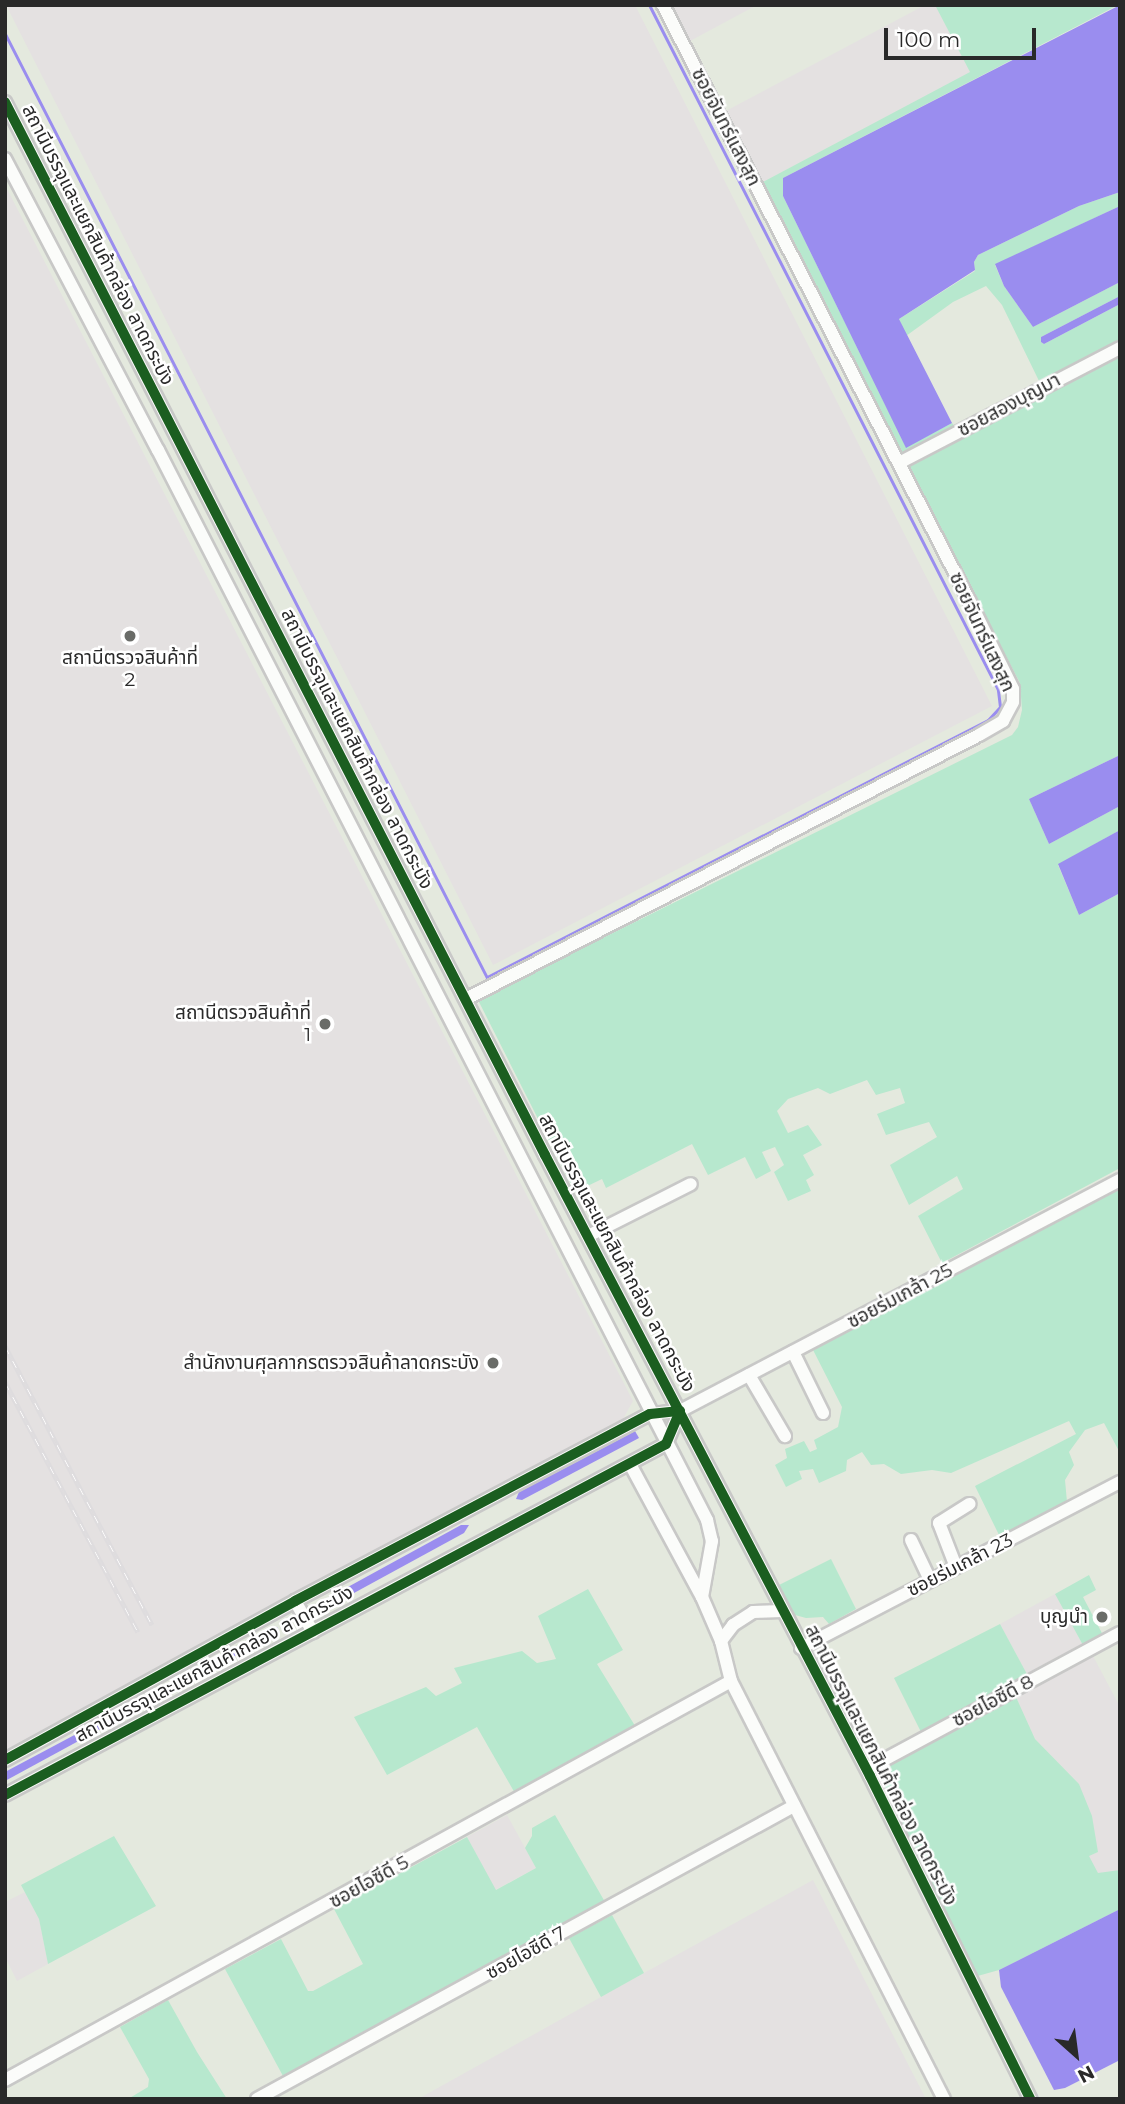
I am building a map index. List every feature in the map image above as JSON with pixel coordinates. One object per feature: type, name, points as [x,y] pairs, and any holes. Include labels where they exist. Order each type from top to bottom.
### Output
[{"type":"street","name":"ซอยจันทร์แสงสุก","points":[[466,999],[1003,721],[1013,702],[1013,689],[663,5]]},
{"type":"street","name":"สถานีบรรจุและแยกสินค้ากล่อง ลาดกระบัง","points":[[5,102],[782,1611],[804,1646],[869,1768],[1030,2099]]},
{"type":"street","name":"สถานีบรรจุและแยกสินค้ากล่อง ลาดกระบัง","points":[[5,159],[496,1109],[710,1532],[712,1541],[702,1597]]},
{"type":"street","name":"ซอยสองบุญมา","points":[[899,463],[1120,348]]},
{"type":"street","points":[[496,1109],[516,1098]]},
{"type":"street","name":"ซอยร่มเกล้า 25","points":[[680,1411],[1120,1180]]},
{"type":"street","points":[[588,1236],[691,1184]]},
{"type":"street","points":[[793,1352],[823,1413]]},
{"type":"street","points":[[749,1375],[785,1436]]},
{"type":"street","name":"สถานีบรรจุและแยกสินค้ากล่อง ลาดกระบัง","points":[[5,1760],[295,1601],[650,1414],[680,1411]]},
{"type":"street","name":"สถานีบรรจุและแยกสินค้ากล่อง ลาดกระบัง","points":[[5,1795],[666,1444],[680,1411]]},
{"type":"street","points":[[630,1464],[702,1597],[721,1640],[730,1681],[944,2099]]},
{"type":"street","name":"ซอยร่มเกล้า 23","points":[[804,1646],[1120,1482]]},
{"type":"street","points":[[956,1567],[939,1523],[946,1516],[969,1504]]},
{"type":"street","points":[[911,1540],[930,1580]]},
{"type":"street","points":[[295,1601],[313,1632]]},
{"type":"street","points":[[721,1640],[733,1625],[753,1612],[782,1611]]},
{"type":"street","name":"ซอยไอซีดี 8","points":[[869,1768],[1120,1633]]},
{"type":"street","name":"ซอยไอซีดี 5","points":[[5,2080],[730,1681]]},
{"type":"street","name":"ซอยไอซีดี 7","points":[[257,2099],[794,1806]]},
{"type":"shaded area","points":[[6,5],[635,5],[992,706],[493,965]]},
{"type":"shaded area","points":[[672,5],[757,5],[690,41]]},
{"type":"shaded area","points":[[925,5],[935,5],[971,72],[761,183],[722,113]]},
{"type":"shaded area","points":[[1120,5],[1120,192],[1079,206],[978,255],[974,262],[975,270],[899,319],[952,423],[906,448],[783,196],[783,178]]},
{"type":"shaded area","points":[[5,185],[633,1401],[618,1428],[5,1762]]},
{"type":"shaded area","points":[[1120,206],[1120,282],[1033,327],[1004,286],[995,264]]},
{"type":"shaded area","points":[[1120,296],[1120,304],[1044,344],[1041,342],[1041,337]]},
{"type":"shaded area","points":[[1120,755],[1120,806],[1049,844],[1029,799]]},
{"type":"shaded area","points":[[1120,830],[1120,893],[1079,915],[1058,864]]},
{"type":"shaded area","points":[[635,1431],[639,1438],[522,1500],[516,1499],[519,1492]]},
{"type":"shaded area","points":[[461,1525],[469,1525],[464,1533],[332,1605],[324,1605],[326,1599]]},
{"type":"shaded area","points":[[1055,1594],[1084,1647],[1028,1676],[1000,1624]]},
{"type":"shaded area","points":[[277,1627],[279,1632],[5,1781],[5,1772]]},
{"type":"shaded area","points":[[1092,1654],[1120,1707],[1120,1870],[1108,1873],[1098,1873],[1088,1856],[1098,1852],[1079,1784],[1035,1739],[1016,1697]]},
{"type":"shaded area","points":[[507,1815],[536,1868],[495,1890],[467,1837]]},
{"type":"shaded area","points":[[813,1880],[926,2099],[418,2099],[644,1973]]},
{"type":"shaded area","points":[[25,1892],[39,1919],[48,1964],[17,1981],[5,1957],[5,1902]]},
{"type":"shaded area","points":[[1120,1909],[1120,2060],[1065,2088],[1054,2090],[1001,1987],[999,1970]]},
{"type":"green space","points":[[935,5],[1118,5],[783,178],[783,196],[906,447],[952,423],[957,429],[1040,383],[1002,305],[986,286],[953,302],[906,336],[899,319],[975,271],[974,262],[978,255],[1079,206],[1120,192],[1120,206],[995,265],[1004,286],[1033,327],[1120,282],[1120,296],[1041,337],[1041,342],[1044,344],[1120,304],[1120,755],[1029,799],[1049,844],[1120,806],[1120,830],[1058,865],[1079,915],[1120,893],[1120,1168],[942,1263],[918,1216],[963,1189],[957,1176],[909,1205],[890,1165],[937,1137],[929,1122],[886,1135],[877,1114],[905,1103],[900,1088],[876,1095],[867,1080],[830,1094],[818,1088],[788,1099],[777,1111],[788,1133],[808,1125],[822,1145],[803,1155],[814,1175],[806,1180],[811,1191],[788,1201],[774,1172],[784,1165],[775,1147],[762,1152],[771,1171],[756,1179],[745,1157],[708,1175],[692,1144],[606,1188],[602,1179],[575,1192],[478,1000],[1012,735],[1018,727],[1022,710],[1020,683],[761,183],[970,72]]},
{"type":"green space","points":[[1120,1185],[1120,1453],[1104,1423],[1085,1430],[1069,1452],[1074,1465],[1065,1480],[1067,1502],[1000,1537],[975,1486],[1076,1434],[1069,1421],[951,1473],[932,1470],[901,1474],[884,1464],[871,1465],[862,1452],[847,1460],[846,1471],[819,1483],[813,1469],[799,1471],[802,1479],[786,1487],[775,1465],[787,1458],[785,1449],[804,1441],[810,1452],[817,1449],[814,1440],[838,1427],[842,1407],[810,1344]]},
{"type":"green space","points":[[831,1559],[856,1609],[829,1624],[823,1617],[806,1618],[795,1615],[779,1585]]},
{"type":"green space","points":[[1089,1575],[1096,1590],[1083,1597],[1104,1637],[1084,1647],[1055,1594]]},
{"type":"green space","points":[[588,1589],[623,1650],[597,1664],[637,1729],[516,1795],[477,1727],[387,1775],[354,1717],[426,1687],[436,1696],[462,1683],[454,1668],[522,1651],[537,1663],[556,1659],[538,1616]]},
{"type":"green space","points":[[1000,1624],[1028,1676],[922,1734],[894,1678]]},
{"type":"green space","points":[[1016,1697],[1035,1739],[1079,1784],[1092,1816],[1098,1852],[1089,1856],[1098,1873],[1120,1870],[1120,1909],[999,1970],[974,1977],[870,1772]]},
{"type":"green space","points":[[555,1815],[605,1902],[283,2076],[225,1969],[281,1939],[308,1991],[313,1991],[363,1964],[334,1909],[467,1837],[496,1890],[536,1868],[525,1848],[532,1836],[532,1828]]},
{"type":"green space","points":[[114,1836],[156,1906],[48,1964],[39,1919],[21,1885]]},
{"type":"green space","points":[[612,1915],[644,1973],[601,1997],[569,1938]]},
{"type":"green space","points":[[168,2000],[227,2099],[128,2099],[148,2087],[149,2079],[120,2027]]},
{"type":"waterway","points":[[5,33],[487,977],[988,720],[1000,707],[998,690],[649,5]]},
{"type":"waterway","points":[[1010,2045],[1038,2099]]},
{"type":"railway","points":[[5,1346],[152,1625]]},
{"type":"railway","points":[[5,1382],[138,1632]]},
{"type":"cycle path","points":[[5,102],[545,1155],[870,1776],[1030,2099]]},
{"type":"cycle path","points":[[5,1760],[295,1601],[650,1414],[680,1411],[666,1444],[5,1795]]},
{"type":"place","name":"สถานีตรวจสินค้าที่ 2","points":[[130,636]]},
{"type":"place","name":"สถานีตรวจสินค้าที่ 1","points":[[325,1024]]},
{"type":"place","name":"สำนักงานศุลกากรตรวจสินค้าลาดกระบัง","points":[[493,1363]]},
{"type":"place","name":"บุญนำ","points":[[1102,1617]]}]
